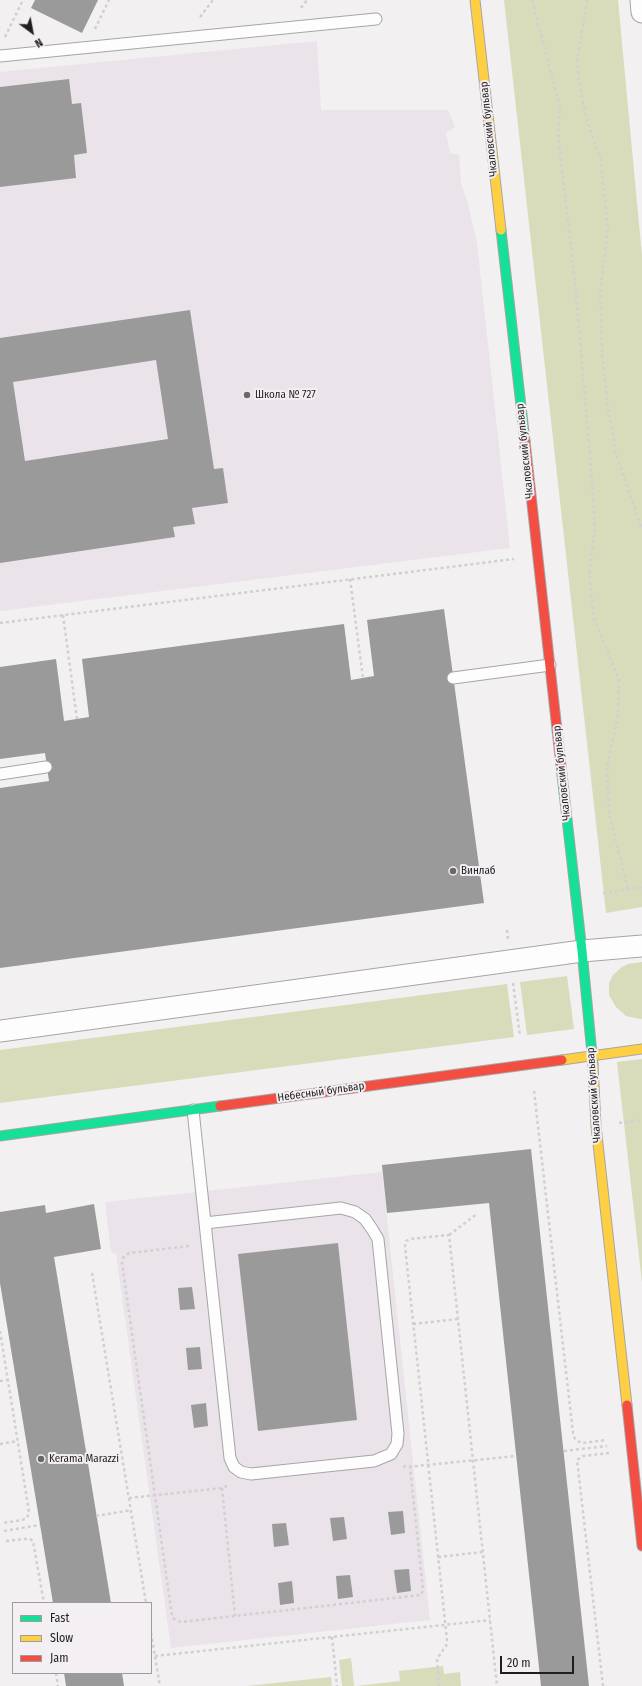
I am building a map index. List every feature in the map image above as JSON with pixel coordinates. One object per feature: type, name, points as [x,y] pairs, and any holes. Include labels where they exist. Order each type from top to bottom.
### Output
[{"type":"street","name":"Чкаловский бульвар","points":[[475,0],[582,951],[592,1055],[596,1126],[642,1546]]},
{"type":"street","points":[[641,0],[642,12]]},
{"type":"street","points":[[0,1031],[582,951],[642,946]]},
{"type":"street","name":"Небесный бульвар","points":[[0,1136],[642,1049]]},
{"type":"lane","points":[[0,56],[376,19]]},
{"type":"lane","points":[[454,678],[550,665]]},
{"type":"lane","points":[[0,774],[46,767]]},
{"type":"lane","points":[[193,1110],[207,1244],[230,1458],[234,1467],[241,1472],[251,1474],[374,1461],[391,1454],[397,1444],[398,1434],[378,1239],[364,1219],[354,1212],[341,1208],[205,1223]]},
{"type":"path","points":[[3,40],[23,0]]},
{"type":"path","points":[[86,48],[109,0]]},
{"type":"path","points":[[532,0],[560,108],[558,134],[575,282],[595,527],[589,574],[594,618],[618,680],[618,716],[607,767],[609,814],[628,889]]},
{"type":"path","points":[[587,0],[577,61],[580,88],[588,121],[600,157],[608,227],[600,293],[602,352],[608,408],[616,454],[642,529]]},
{"type":"path","points":[[0,623],[515,558]]},
{"type":"path","points":[[350,579],[363,678]]},
{"type":"path","points":[[63,615],[77,719]]},
{"type":"path","points":[[603,892],[642,887]]},
{"type":"path","points":[[513,983],[520,1036]]},
{"type":"path","points":[[534,1091],[573,1433],[575,1439],[581,1443],[608,1440]]},
{"type":"path","points":[[439,1686],[436,1662],[438,1656],[446,1646],[445,1625],[405,1243],[410,1239],[449,1235],[477,1214]]},
{"type":"path","points":[[449,1235],[497,1686]]},
{"type":"path","points":[[207,1244],[129,1252],[123,1258],[122,1263],[172,1616],[177,1621],[181,1622],[421,1595],[423,1590],[410,1467]]},
{"type":"path","points":[[92,1273],[146,1602]]},
{"type":"path","points":[[413,1324],[458,1319]]},
{"type":"path","points":[[0,1331],[29,1515],[22,1520],[3,1523]]},
{"type":"path","points":[[0,1381],[8,1380]]},
{"type":"path","points":[[0,1444],[18,1440]]},
{"type":"path","points":[[564,1450],[608,1446]]},
{"type":"path","points":[[603,1686],[577,1460],[583,1456],[609,1453]]},
{"type":"path","points":[[391,1454],[401,1464],[410,1467],[516,1456]]},
{"type":"path","points":[[129,1498],[222,1488],[231,1484],[241,1472]]},
{"type":"path","points":[[222,1488],[235,1616]]},
{"type":"path","points":[[96,1516],[131,1510]]},
{"type":"path","points":[[4,1531],[40,1525]]},
{"type":"path","points":[[6,1541],[24,1539],[30,1539],[33,1541],[44,1602]]},
{"type":"path","points":[[438,1557],[483,1552]]},
{"type":"path","points":[[155,1656],[490,1620]]},
{"type":"path","points":[[332,1637],[337,1686]]},
{"type":"path","points":[[152,1639],[160,1686]]},
{"type":"path","points":[[56,1674],[57,1686]]},
{"type":"shaded area","name":"Школа № 727","points":[[317,41],[321,110],[448,110],[455,127],[446,133],[450,153],[459,155],[461,184],[467,200],[477,243],[510,548],[0,611],[0,72]]},
{"type":"shaded area","points":[[382,1172],[430,1620],[171,1648],[116,1254],[111,1252],[105,1202]]},
{"type":"green space","points":[[504,0],[618,0],[642,256],[642,907],[606,913]]},
{"type":"green space","points":[[642,962],[642,1019],[640,1019],[626,1016],[616,1007],[609,995],[609,983],[613,975],[622,967],[628,964]]},
{"type":"green space","points":[[567,976],[574,1029],[527,1035],[520,982]]},
{"type":"green space","points":[[507,984],[514,1037],[0,1103],[0,1050]]},
{"type":"green space","points":[[642,1059],[642,1282],[617,1062]]},
{"type":"green space","points":[[351,1658],[354,1686],[342,1686],[339,1660]]},
{"type":"green space","points":[[443,1666],[444,1674],[460,1672],[461,1686],[356,1686],[400,1681],[399,1671]]},
{"type":"green space","points":[[331,1677],[332,1686],[247,1686]]},
{"type":"building","points":[[35,0],[98,0],[82,33],[31,8]]},
{"type":"building","points":[[69,79],[72,104],[81,103],[87,153],[74,155],[76,178],[0,187],[0,87]]},
{"type":"building","points":[[190,310],[214,469],[223,468],[228,503],[192,508],[195,524],[173,527],[175,537],[0,563],[0,338]],"holes":[[[156,360],[168,439],[25,461],[13,382]]]},
{"type":"building","points":[[444,609],[484,903],[0,968],[0,788],[49,781],[45,753],[0,759],[0,667],[56,659],[64,721],[89,717],[82,659],[344,624],[351,680],[374,676],[367,620]]},
{"type":"building","points":[[531,1149],[589,1686],[541,1686],[489,1203],[387,1213],[382,1165]]},
{"type":"building","points":[[94,1204],[101,1249],[54,1257],[111,1602],[53,1602],[0,1283],[0,1212],[45,1205],[46,1213]]},
{"type":"building","points":[[338,1243],[357,1420],[258,1431],[238,1254]]},
{"type":"building","points":[[192,1287],[195,1309],[180,1310],[178,1288]]},
{"type":"building","points":[[200,1347],[202,1369],[188,1370],[186,1348]]},
{"type":"building","points":[[206,1403],[208,1426],[194,1428],[191,1405]]},
{"type":"building","points":[[403,1511],[405,1533],[391,1535],[388,1512]]},
{"type":"building","points":[[344,1517],[347,1539],[333,1541],[330,1518]]},
{"type":"building","points":[[286,1523],[289,1545],[274,1547],[272,1524]]},
{"type":"building","points":[[409,1569],[411,1591],[397,1593],[394,1570]]},
{"type":"building","points":[[350,1575],[353,1597],[338,1599],[336,1576]]},
{"type":"building","points":[[292,1581],[294,1603],[280,1605],[278,1583]]},
{"type":"building","points":[[64,1674],[122,1674],[124,1686],[66,1686]]},
{"type":"traffic: fast","points":[[501,230],[525,441]]},
{"type":"traffic: fast","points":[[561,766],[593,1064]]},
{"type":"traffic: fast","points":[[0,1136],[220,1106]]},
{"type":"traffic: slow","points":[[475,0],[501,230]]},
{"type":"traffic: slow","points":[[562,1060],[642,1049]]},
{"type":"traffic: slow","points":[[593,1064],[596,1126],[627,1405]]},
{"type":"traffic: jam","points":[[525,441],[561,766]]},
{"type":"traffic: jam","points":[[220,1106],[562,1060]]},
{"type":"traffic: jam","points":[[627,1405],[642,1546]]},
{"type":"place","name":"Школа № 727","points":[[247,395]]},
{"type":"place","name":"Винлаб","points":[[453,871]]},
{"type":"place","name":"Kerama Marazzi","points":[[41,1459]]}]
